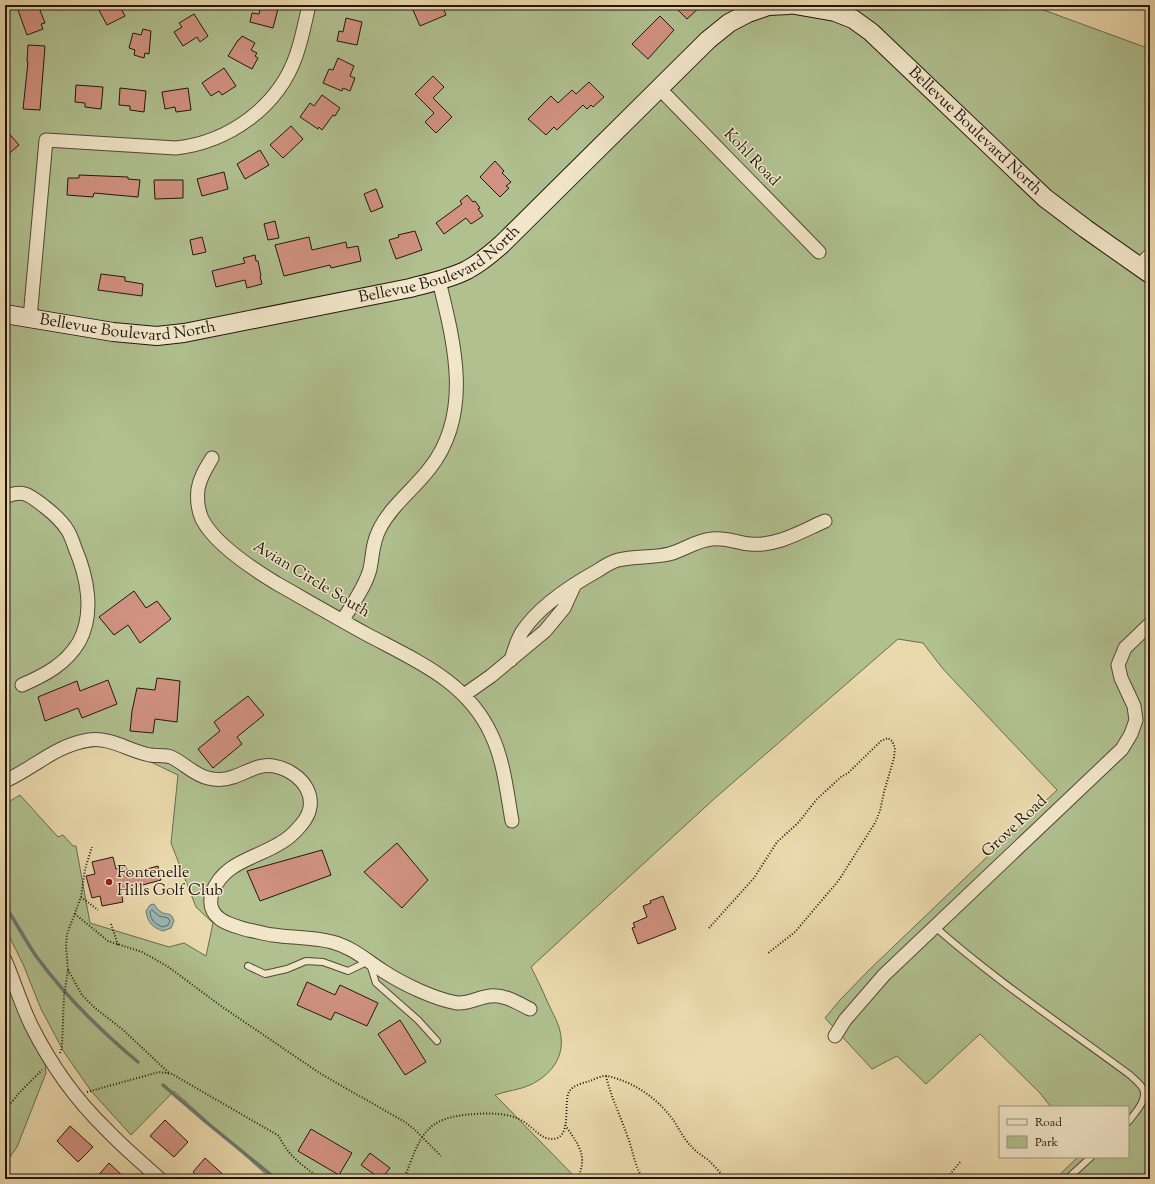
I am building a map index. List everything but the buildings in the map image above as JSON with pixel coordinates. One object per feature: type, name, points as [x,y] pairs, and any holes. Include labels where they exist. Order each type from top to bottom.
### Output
[{"type":"main road","name":"Bellevue Boulevard North","points":[[5,314],[113,332],[157,336],[184,333],[439,281],[466,270],[486,258],[502,244],[708,40],[728,23],[748,13],[768,6],[789,5]]},
{"type":"main road","name":"Bellevue Boulevard North","points":[[795,5],[835,12],[852,19],[871,32],[1045,198],[1086,229],[1147,266]]},
{"type":"street","points":[[30,318],[46,140],[176,148],[192,146],[210,141],[229,132],[259,112],[280,87],[296,57],[309,5]]},
{"type":"street","name":"Kohl Road","points":[[659,88],[819,252]]},
{"type":"street","points":[[343,620],[364,584],[370,569],[374,542],[380,528],[389,513],[431,466],[444,444],[452,424],[457,380],[455,357],[452,333],[439,281]]},
{"type":"street","name":"Avian Circle South","points":[[212,458],[202,474],[198,488],[199,507],[202,519],[209,529],[225,545],[256,571],[428,667],[453,684],[464,695],[483,720],[492,735],[498,750],[512,821]]},
{"type":"street","points":[[5,497],[15,493],[27,494],[60,520],[69,532],[80,558],[87,582],[86,626],[79,642],[57,667],[22,685]]},
{"type":"street","points":[[511,660],[519,638],[529,623],[561,593],[617,560],[671,553],[710,539],[724,538],[751,544],[765,543],[790,537],[825,520]]},
{"type":"street","points":[[464,695],[511,660],[554,622],[564,608],[576,583]]},
{"type":"street","name":"Grove Road","points":[[835,1036],[845,1020],[884,975],[1122,749],[1131,734],[1136,720],[1134,706],[1121,678],[1118,665],[1125,648],[1150,624]]},
{"type":"street","points":[[5,781],[56,750],[72,744],[91,740],[105,740],[151,755],[170,757],[205,777],[218,780],[232,778],[255,768],[266,766],[274,766],[290,772],[302,782],[309,792],[311,802],[309,813],[302,824],[283,842],[246,859],[224,873],[211,896],[210,907],[214,914],[222,921],[236,927],[272,935],[331,941],[346,947],[370,961],[404,984],[444,999],[459,1003],[471,1002],[492,995],[503,996],[530,1009]]},
{"type":"street","points":[[5,960],[31,1025],[52,1062],[76,1094],[106,1129],[160,1179]]},
{"type":"lane","points":[[934,926],[960,949],[1005,984],[1130,1075],[1143,1088],[1145,1096],[1129,1121]]},
{"type":"lane","points":[[248,966],[265,974],[287,969],[306,961],[323,962],[348,971],[370,961],[376,983],[418,1020],[437,1041]]},
{"type":"lane","points":[[1067,1179],[1090,1158]]},
{"type":"path","points":[[709,928],[754,878],[777,842],[798,823],[817,799],[841,777],[848,773],[881,741],[888,738],[892,741],[895,748],[880,811],[875,823],[840,880],[830,889],[795,932],[767,954]]},
{"type":"path","points":[[5,1110],[31,1081],[58,1057],[62,1046],[64,996],[68,970],[66,946],[68,934],[81,898],[85,868],[92,847]]},
{"type":"path","points":[[81,898],[98,910]]},
{"type":"path","points":[[75,914],[102,938],[118,946],[142,952],[167,966],[249,1026],[321,1074],[405,1122],[441,1156]]},
{"type":"path","points":[[111,924],[118,946]]},
{"type":"path","points":[[68,970],[82,995],[94,1008],[122,1029],[170,1073],[279,1136],[287,1152],[321,1179]]},
{"type":"path","points":[[76,1094],[143,1075],[158,1072],[170,1073]]},
{"type":"path","points":[[404,1179],[422,1137],[435,1123],[454,1116],[488,1113],[515,1117],[525,1121],[545,1138],[554,1139],[560,1137],[565,1125],[567,1097],[570,1091],[581,1083],[606,1076],[629,1084],[648,1094],[672,1119],[690,1146],[708,1160],[726,1179]]},
{"type":"path","points":[[606,1076],[612,1099],[628,1136],[634,1163],[644,1179]]},
{"type":"path","points":[[565,1125],[577,1143],[583,1158],[577,1179]]},
{"type":"path","points":[[946,1179],[961,1161]]},
{"type":"green space","points":[[5,5],[1030,5],[1150,49],[1150,1179],[1055,1179],[1077,1158],[1129,1158],[1129,1106],[1050,1106],[1040,1093],[980,1034],[926,1084],[897,1056],[872,1069],[825,1018],[870,969],[1057,790],[943,669],[923,643],[898,639],[714,799],[531,967],[559,1028],[561,1037],[560,1053],[554,1066],[537,1081],[526,1087],[495,1095],[577,1179],[271,1179],[174,1091],[131,1135],[91,1091],[64,1052],[41,1009],[23,964],[5,928],[5,804],[20,795],[58,837],[63,835],[73,846],[76,846],[90,923],[169,947],[184,943],[206,956],[213,923],[196,907],[171,843],[178,775],[126,751],[109,747],[95,747],[67,753],[54,759],[5,789]]},
{"type":"green space","points":[[5,975],[44,1053],[46,1073],[17,1147],[5,1164]]},
{"type":"water","points":[[154,904],[161,912],[172,916],[174,921],[171,928],[163,931],[156,928],[149,922],[146,911],[150,905]]},
{"type":"waterway","points":[[5,906],[36,956],[58,984],[97,1025],[138,1062]]},
{"type":"waterway","points":[[163,1085],[276,1179]]},
{"type":"place","name":"Fontenelle Hills Golf Club","points":[[109,882]]}]
